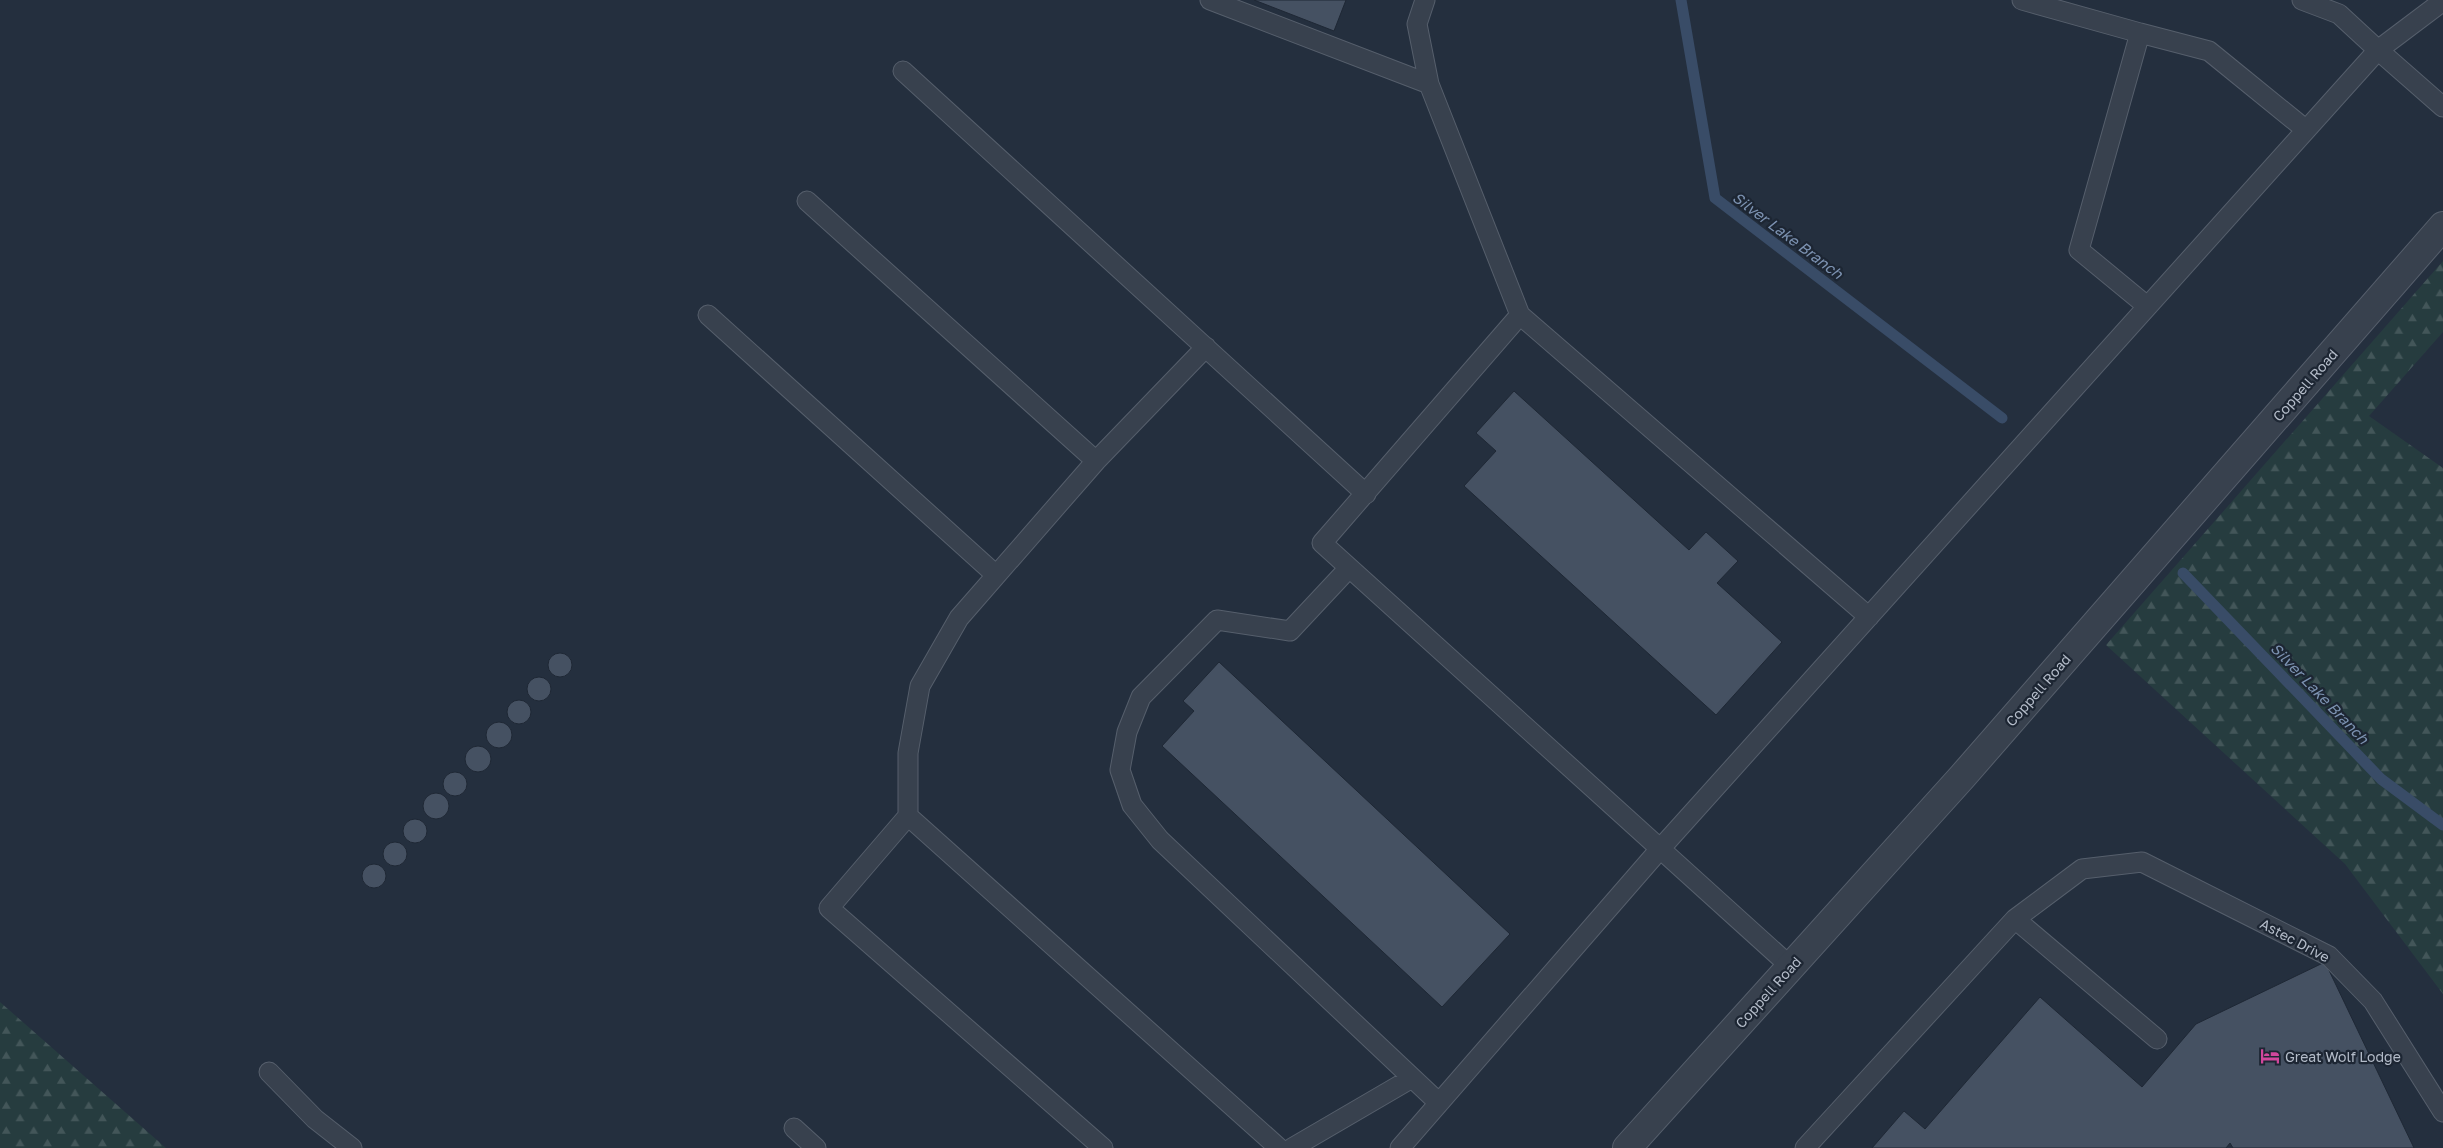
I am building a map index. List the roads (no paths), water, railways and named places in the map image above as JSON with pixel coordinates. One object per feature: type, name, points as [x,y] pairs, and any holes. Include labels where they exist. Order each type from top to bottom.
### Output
[{"type":"street","name":"Coppell Road","points":[[1627,1148],[1962,777],[2443,226]]},
{"type":"lane","points":[[1210,0],[1429,84]]},
{"type":"lane","points":[[1426,0],[1417,24],[1429,84],[1520,315],[1869,617]]},
{"type":"lane","points":[[2022,0],[2209,51],[2305,129]]},
{"type":"lane","points":[[2302,0],[2341,7],[2378,50],[2443,106]]},
{"type":"lane","points":[[1400,1148],[1660,849],[2305,129],[2378,50],[2443,1]]},
{"type":"lane","points":[[2140,33],[2079,250],[2147,306]]},
{"type":"lane","points":[[904,71],[1366,494]]},
{"type":"lane","points":[[807,201],[1096,462]]},
{"type":"lane","points":[[708,315],[996,575]]},
{"type":"lane","points":[[1520,315],[1322,543],[1791,967]]},
{"type":"lane","points":[[1103,1148],[829,908],[908,816],[908,753],[920,686],[959,618],[1096,462],[1206,347]]},
{"type":"lane","points":[[1349,568],[1290,631],[1217,620],[1141,697],[1127,732],[1120,770],[1132,806],[1160,840],[1439,1103]]},
{"type":"lane","points":[[908,816],[1279,1148]]},
{"type":"lane","name":"Astec Drive","points":[[2015,919],[2082,869],[2142,862],[2329,956],[2374,1001],[2443,1112]]},
{"type":"lane","points":[[1805,1148],[2015,919],[2157,1039]]},
{"type":"lane","points":[[269,1072],[315,1118],[352,1148]]},
{"type":"lane","points":[[1292,1148],[1412,1078]]},
{"type":"lane","points":[[794,1128],[816,1148]]},
{"type":"waterway","name":"Silver Lake Branch","points":[[1681,0],[1715,198],[2002,418]]},
{"type":"waterway","name":"Silver Lake Branch","points":[[2183,573],[2381,779],[2443,825]]},
{"type":"place","name":"Great Wolf Lodge","points":[[2270,1056]]}]
